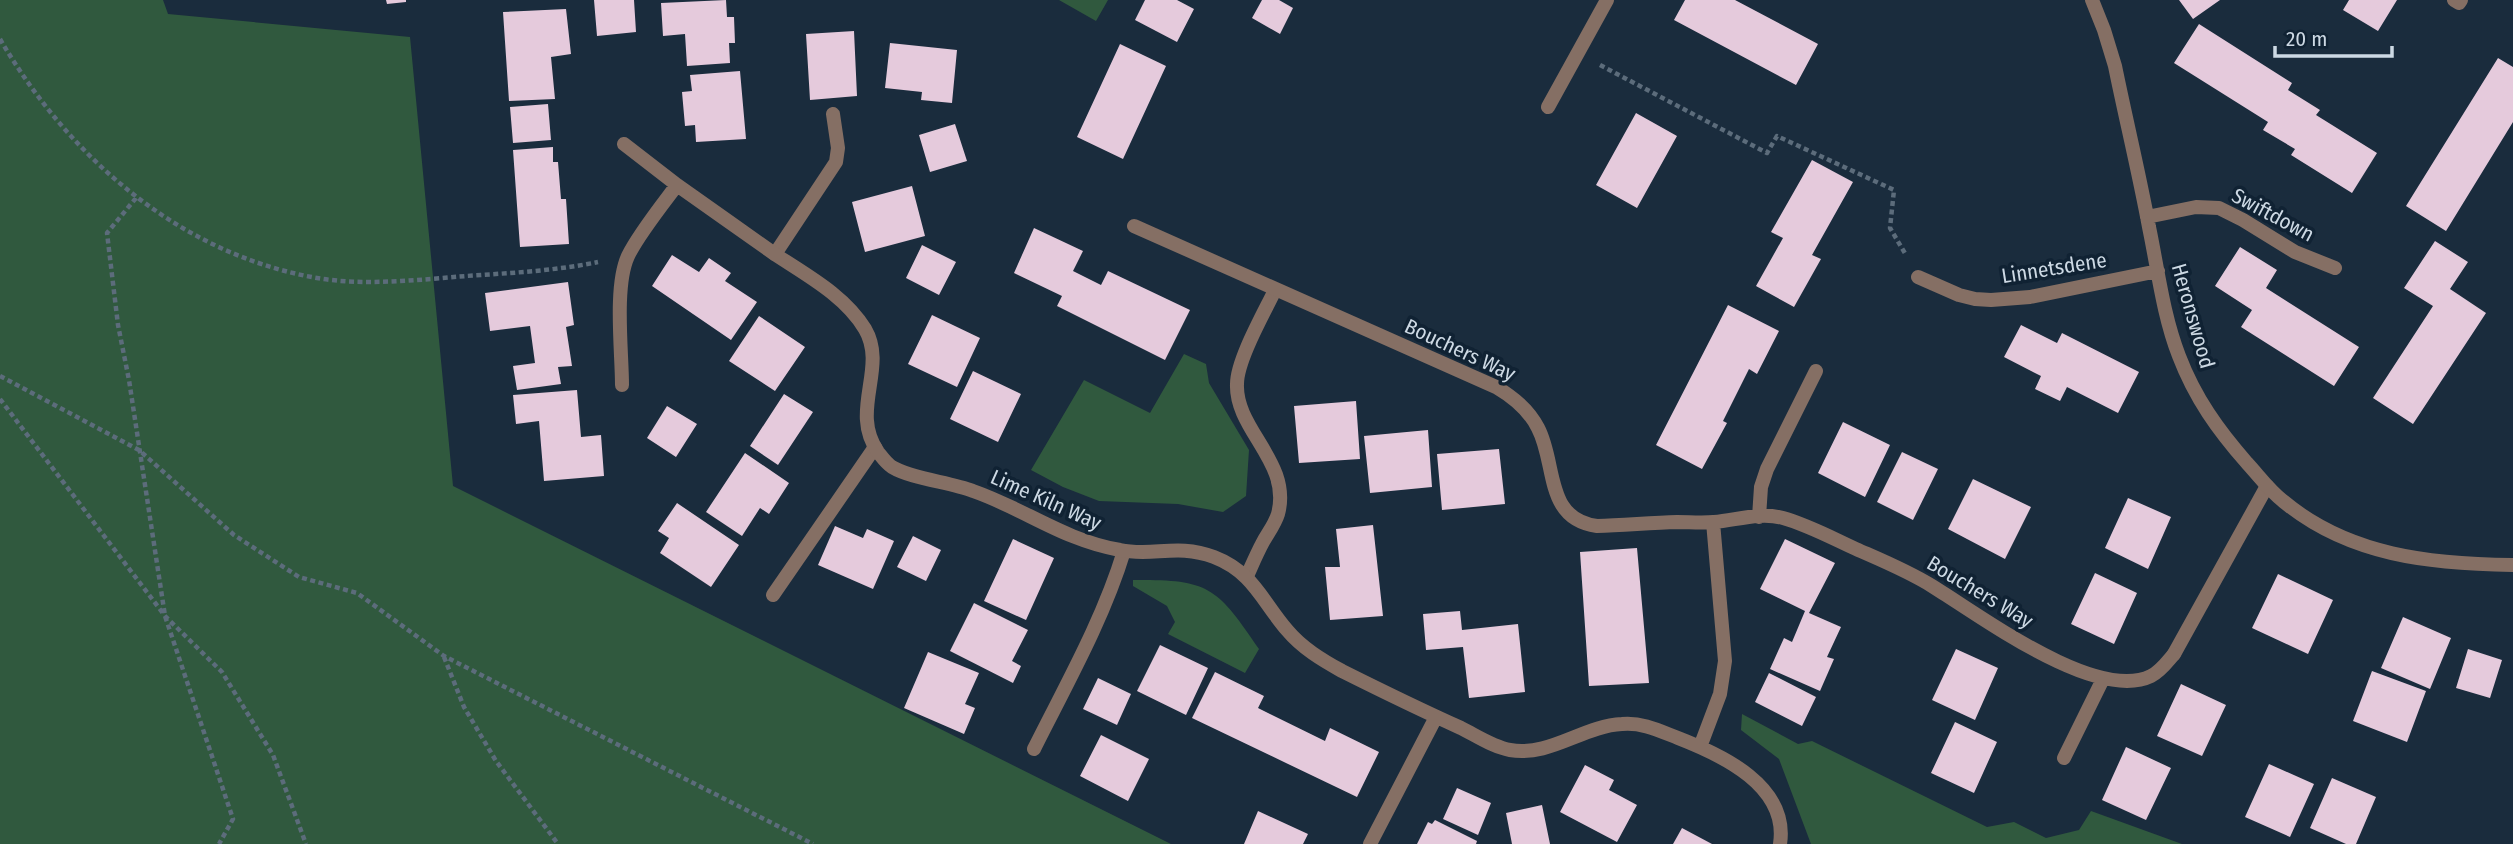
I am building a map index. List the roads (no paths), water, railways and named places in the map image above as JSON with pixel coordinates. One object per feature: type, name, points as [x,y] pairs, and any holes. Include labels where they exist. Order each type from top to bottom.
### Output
[{"type":"street","points":[[1548,107],[1606,0]]},
{"type":"street","name":"Heronswood","points":[[2092,0],[2115,66],[2178,353],[2195,394],[2224,438],[2267,486],[2292,508],[2321,527],[2352,542],[2380,551],[2458,564],[2513,565]]},
{"type":"street","points":[[2454,0],[2459,3],[2461,0]]},
{"type":"street","points":[[775,254],[836,162],[838,148],[833,114]]},
{"type":"street","name":"Lime Kiln Way","points":[[624,144],[852,311],[866,331],[870,343],[872,367],[865,415],[869,436],[891,467],[974,491],[1056,531],[1085,542],[1124,551],[1184,549],[1216,558],[1247,576],[1289,632],[1317,657],[1494,744],[1516,751],[1537,750],[1604,727],[1623,724],[1643,725],[1700,747],[1741,768],[1758,784],[1775,811],[1780,844]]},
{"type":"street","points":[[622,385],[621,301],[627,257],[677,185]]},
{"type":"street","name":"Swiftdown","points":[[2147,217],[2196,207],[2219,208],[2294,253],[2335,268]]},
{"type":"street","name":"Bouchers Way","points":[[1134,226],[1496,387],[1513,398],[1537,425],[1548,455],[1559,501],[1574,519],[1597,526],[1713,522],[1759,517],[1778,517],[1799,523],[1932,585],[2012,637],[2086,674],[2103,679],[2118,681],[2150,676],[2163,668],[2174,654],[2267,486]]},
{"type":"street","name":"Linnetsdene","points":[[1918,277],[1959,295],[1991,300],[2030,297],[2158,271]]},
{"type":"street","points":[[1247,576],[1274,524],[1280,500],[1278,480],[1271,461],[1247,421],[1239,402],[1237,383],[1245,356],[1275,290]]},
{"type":"street","points":[[1759,517],[1761,487],[1767,469],[1816,371]]},
{"type":"street","points":[[773,595],[875,447]]},
{"type":"street","points":[[1700,747],[1720,694],[1725,661],[1713,522]]},
{"type":"street","points":[[1034,749],[1117,575],[1124,551]]},
{"type":"street","points":[[2064,758],[2103,679]]},
{"type":"street","points":[[1370,844],[1436,717]]}]
